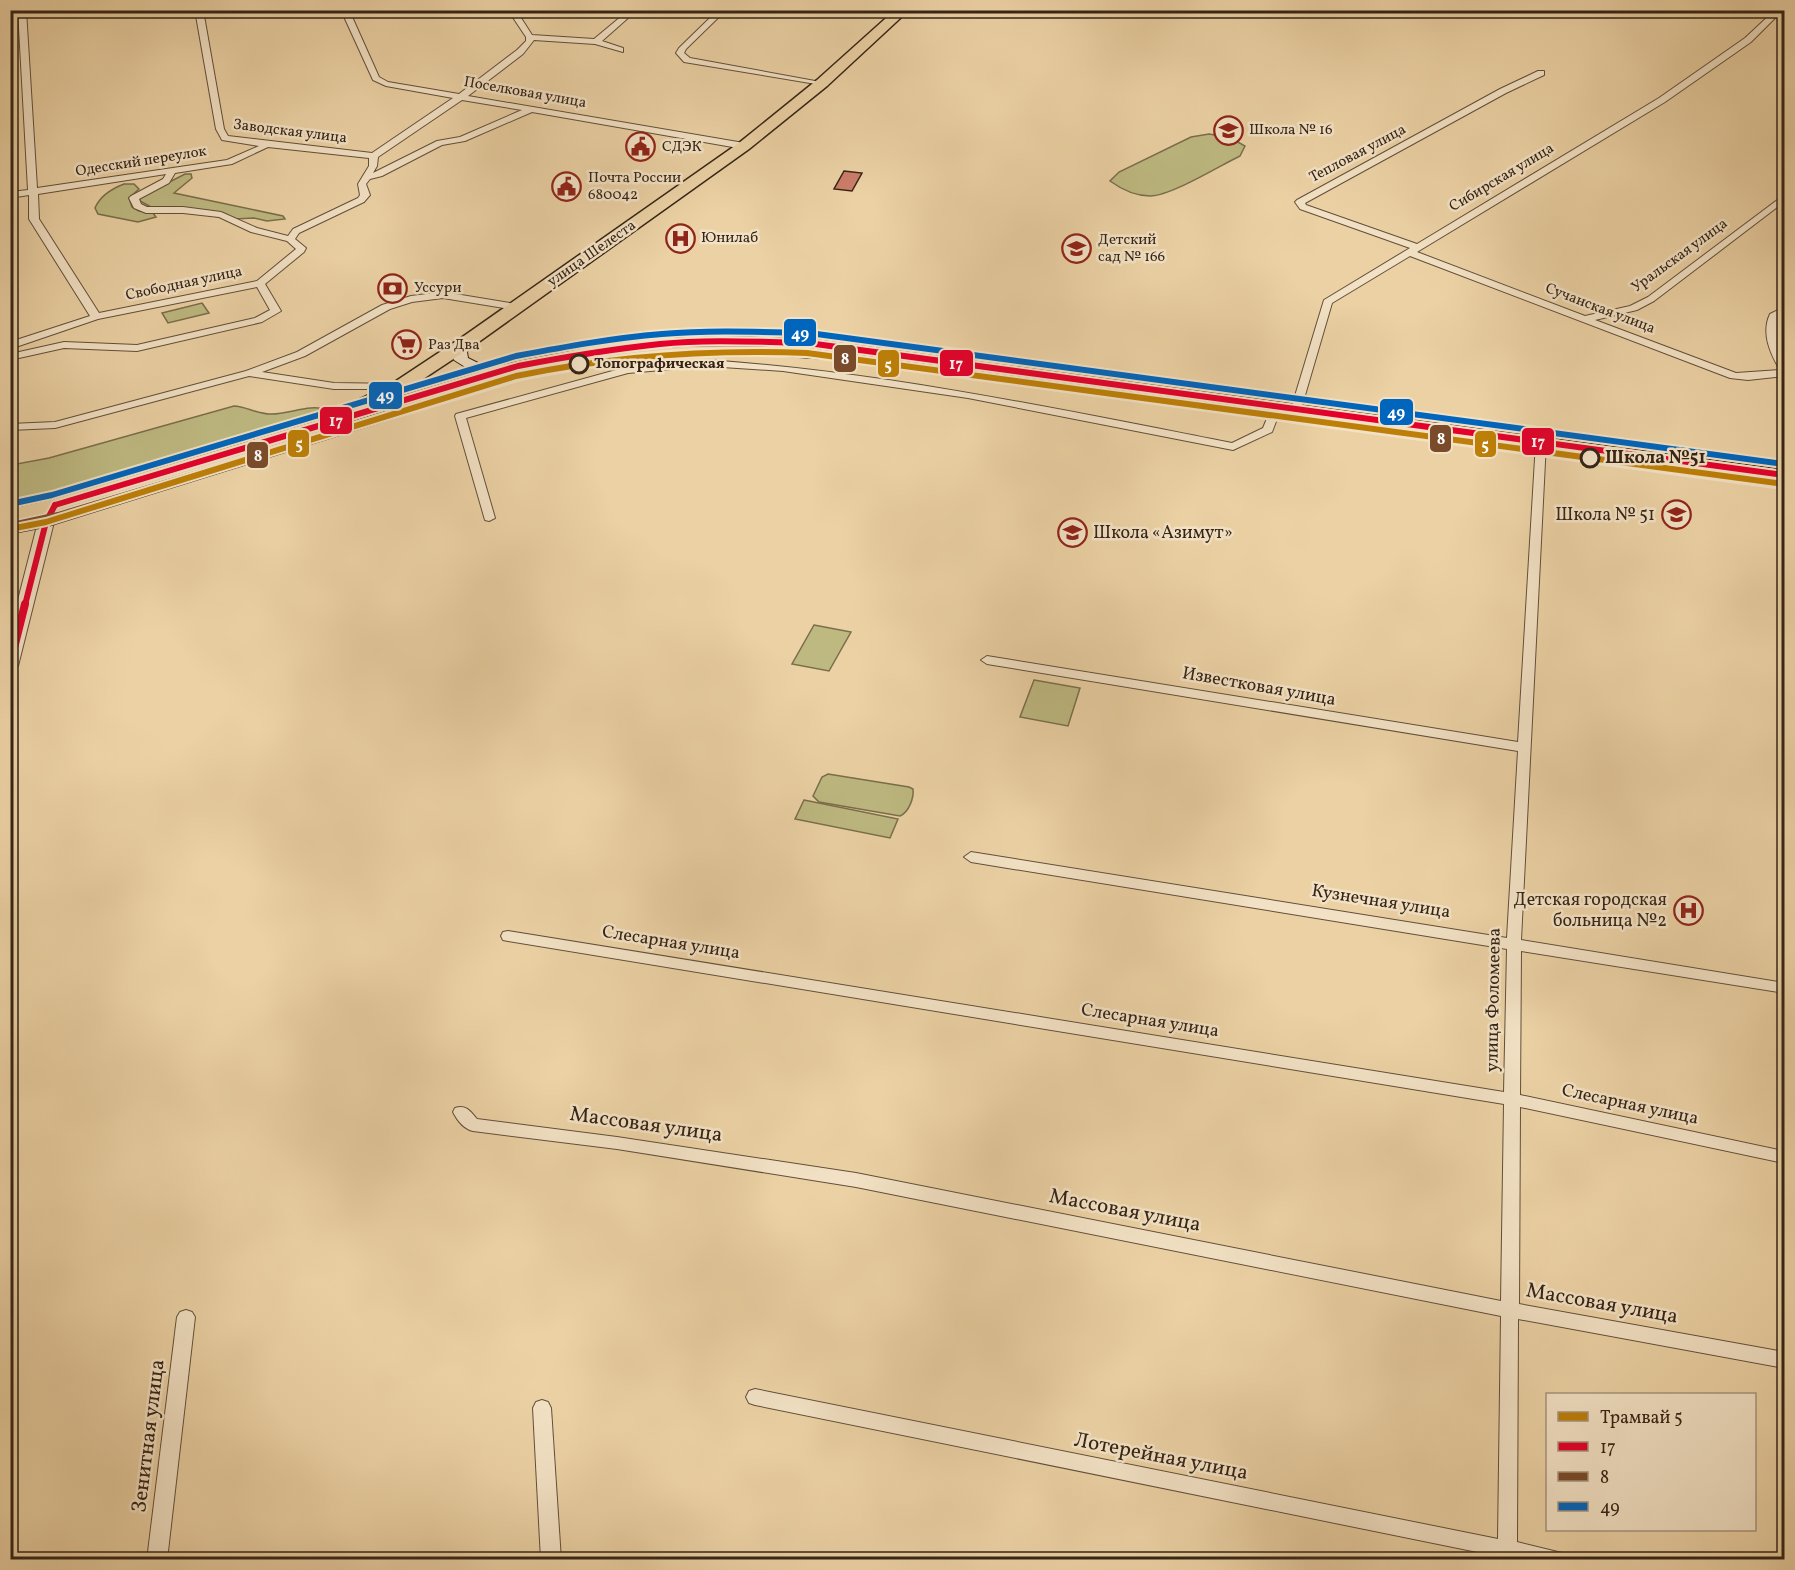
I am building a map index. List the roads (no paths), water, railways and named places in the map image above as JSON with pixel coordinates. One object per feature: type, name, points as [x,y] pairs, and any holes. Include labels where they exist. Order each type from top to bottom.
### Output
[{"type":"main road","name":"улица Шелеста","points":[[10,515],[55,505],[319,426],[399,387],[516,308],[744,146],[822,83],[903,10]]},
{"type":"main road","points":[[319,426],[518,366],[582,352],[670,343],[739,340],[808,343],[1785,475]]},
{"type":"main road","points":[[467,342],[459,351],[461,360],[475,367],[494,369],[518,366]]},
{"type":"street","points":[[22,10],[30,117],[34,219],[96,317]]},
{"type":"street","name":"Заводская улица","points":[[199,10],[217,118],[223,135],[230,140],[374,156]]},
{"type":"street","name":"Поселковая улица","points":[[345,10],[380,82],[744,146]]},
{"type":"street","points":[[172,171],[166,181],[134,198],[137,206],[146,210],[212,213],[254,230],[290,239],[301,229],[360,200],[365,195],[362,188],[365,177],[373,166],[374,156],[462,96],[520,52],[530,41],[530,37],[512,10]]},
{"type":"street","points":[[596,42],[634,10]]},
{"type":"street","points":[[723,10],[683,48],[680,53],[687,60],[822,83]]},
{"type":"street","name":"Сибирская улица","points":[[1296,409],[1327,302],[1662,100],[1749,40],[1780,10]]},
{"type":"street","points":[[530,37],[596,42],[620,50]]},
{"type":"street","name":"Тепловая улица","points":[[1412,249],[1303,207],[1300,202],[1541,73]]},
{"type":"street","points":[[365,177],[379,174],[440,143],[462,139],[534,108]]},
{"type":"street","name":"Одесский переулок","points":[[10,195],[229,162],[272,144]]},
{"type":"street","name":"Уральская улица","points":[[1585,319],[1633,308],[1651,299],[1785,198]]},
{"type":"street","name":"Свободная улица","points":[[10,346],[96,317],[260,283],[299,252],[298,243],[290,239]]},
{"type":"street","name":"Сучанская улица","points":[[1412,249],[1734,376],[1748,377],[1785,371]]},
{"type":"street","points":[[10,357],[64,345],[144,347],[258,320],[276,311],[260,283]]},
{"type":"street","points":[[10,427],[54,425],[250,373],[301,354],[386,307],[411,299],[443,295],[516,308]]},
{"type":"street","points":[[1785,310],[1774,316],[1768,328],[1785,371]]},
{"type":"street","points":[[489,518],[460,416],[627,370],[706,363],[783,368],[968,395],[1233,447],[1268,430],[1277,406]]},
{"type":"street","points":[[250,373],[334,386],[399,387]]},
{"type":"street","name":"улица Фоломеева","points":[[1506,1554],[1514,943],[1541,442]]},
{"type":"street","points":[[10,666],[46,522],[55,505]]},
{"type":"street","name":"Известковая улица","points":[[987,660],[1526,748]]},
{"type":"street","name":"Кузнечная улица","points":[[971,857],[1785,988]]},
{"type":"street","name":"Слесарная улица","points":[[508,936],[1511,1100],[1785,1157]]},
{"type":"street","name":"Массовая улица","points":[[460,1112],[473,1125],[617,1143],[856,1180],[1510,1310],[1785,1360]]},
{"type":"street","name":"Зенитная улица","points":[[157,1560],[186,1317]]},
{"type":"street","name":"Лотерейная улица","points":[[755,1397],[1506,1554],[1559,1560]]},
{"type":"street","points":[[543,1408],[551,1560]]},
{"type":"tram line","name":"5","points":[[10,529],[46,522],[516,376],[625,357],[733,351],[807,353],[1784,484]]},
{"type":"tram line","points":[[10,534],[46,527],[542,372],[612,361],[683,355],[753,354],[824,359],[1784,487]]},
{"type":"place","name":"Школа № 16","points":[[1228,130]]},
{"type":"place","name":"СДЭК","points":[[641,147]]},
{"type":"place","name":"Почта России 680042","points":[[567,187]]},
{"type":"place","name":"Юнилаб","points":[[680,238]]},
{"type":"place","name":"Детский сад № 166","points":[[1077,249]]},
{"type":"place","name":"Уссури","points":[[393,288]]},
{"type":"place","name":"Раз Два","points":[[407,345]]},
{"type":"place","name":"Топографическая","points":[[579,364]]},
{"type":"place","name":"Школа №51","points":[[1590,458]]},
{"type":"place","name":"Школа № 51","points":[[1676,515]]},
{"type":"place","name":"Школа «Азимут»","points":[[1072,533]]},
{"type":"place","name":"Детская городская больница №2","points":[[1688,910]]}]
